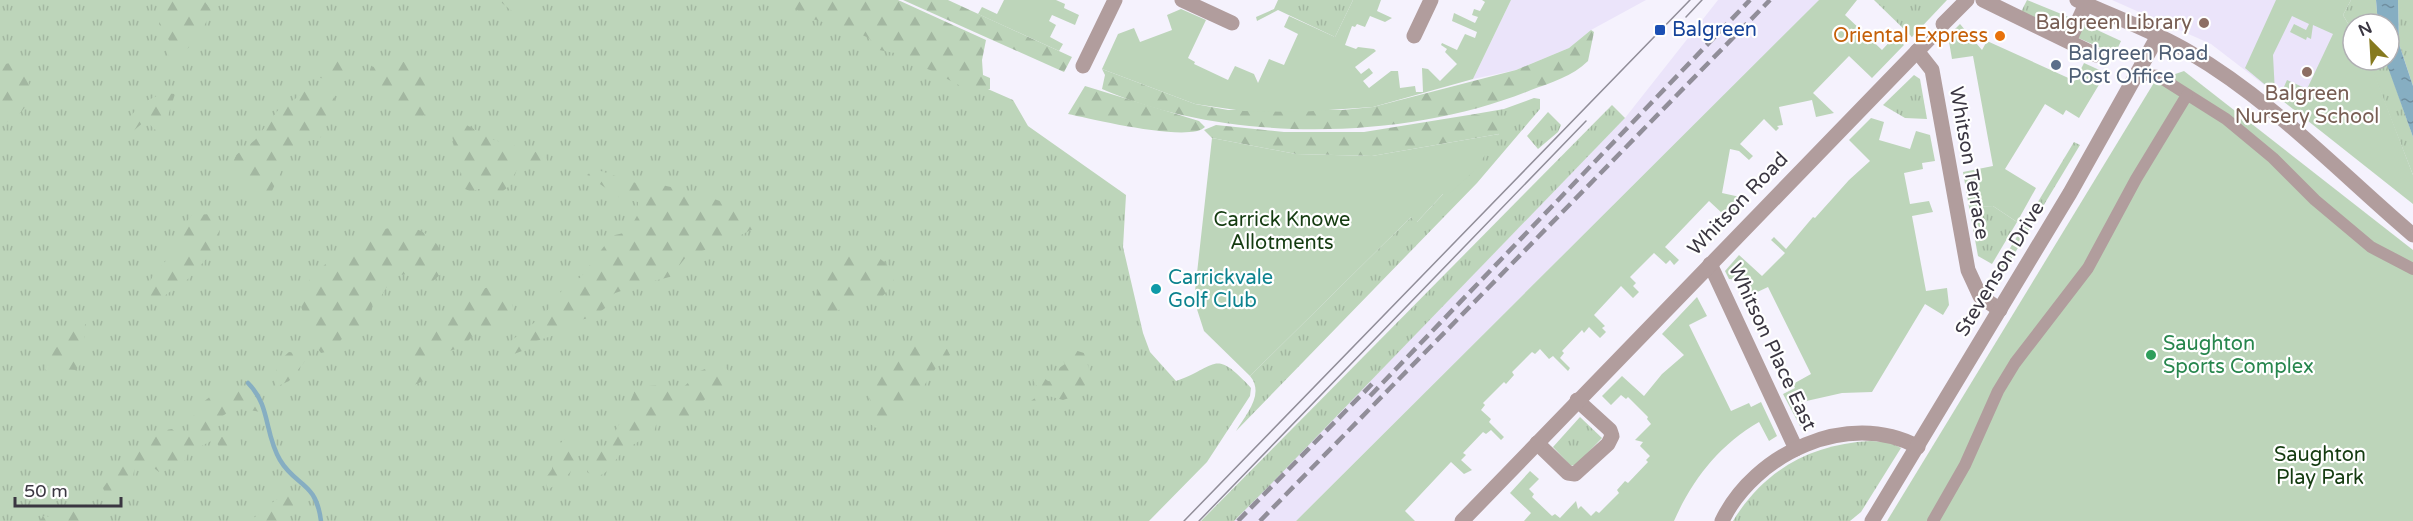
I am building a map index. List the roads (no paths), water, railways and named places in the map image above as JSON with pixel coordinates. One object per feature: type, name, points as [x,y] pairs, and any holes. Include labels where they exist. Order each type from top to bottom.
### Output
[{"type":"street","points":[[1083,66],[1115,0]]},
{"type":"street","points":[[1182,0],[1232,23]]},
{"type":"street","points":[[1414,36],[1431,0]]},
{"type":"street","points":[[1943,24],[1967,0]]},
{"type":"street","points":[[1983,0],[2096,55]]},
{"type":"street","points":[[2068,41],[2081,2],[2189,52],[2230,79],[2289,126],[2413,235]]},
{"type":"street","name":"Stevenson Drive","points":[[1872,521],[2000,310],[2158,36]]},
{"type":"street","name":"Whitson Road","points":[[1462,521],[1930,38]]},
{"type":"street","name":"Whitson Terrace","points":[[1917,51],[1932,70],[1968,270],[1980,296],[2000,310]]},
{"type":"street","points":[[2138,74],[2158,76],[2234,125],[2273,158],[2315,200],[2371,247],[2413,270]]},
{"type":"street","points":[[1933,521],[1965,465],[1998,391],[2015,363],[2088,268],[2136,179],[2187,95]]},
{"type":"street","name":"Whitson Place East","points":[[1710,264],[1796,448]]},
{"type":"street","points":[[1537,443],[1568,473],[1575,474],[1608,444],[1612,436],[1610,430],[1577,400]]},
{"type":"street","points":[[1722,521],[1751,479],[1796,448],[1828,438],[1866,435],[1896,438],[1917,447]]},
{"type":"water","points":[[2376,0],[2398,0],[2398,12],[2377,12]]},
{"type":"water","points":[[2401,50],[2413,86],[2413,137],[2390,72],[2401,72]]},
{"type":"waterway","points":[[248,383],[264,410],[271,440],[280,460],[315,498],[321,521]]},
{"type":"tram line","points":[[1184,521],[1690,0]]},
{"type":"tram line","points":[[1686,17],[1702,0]]},
{"type":"tram line","points":[[1199,521],[1586,121]]},
{"type":"railway","points":[[1370,396],[1750,0]]},
{"type":"railway","points":[[1260,521],[1770,0]]},
{"type":"railway","points":[[1238,521],[1372,384]]},
{"type":"place","name":"Balgreen Library","points":[[2204,23]]},
{"type":"place","name":"Balgreen","points":[[1660,30]]},
{"type":"place","name":"Oriental Express","points":[[2000,36]]},
{"type":"place","name":"Balgreen Road Post Office","points":[[2056,65]]},
{"type":"place","name":"Balgreen Nursery School","points":[[2307,72]]},
{"type":"place","name":"Carrickvale Golf Club","points":[[1156,289]]},
{"type":"place","name":"Saughton Sports Complex","points":[[2151,355]]},
{"type":"park label","name":"Carrick Knowe Allotments","points":[[1282,232]]},
{"type":"park label","name":"Saughton Play Park","points":[[2320,466]]}]
